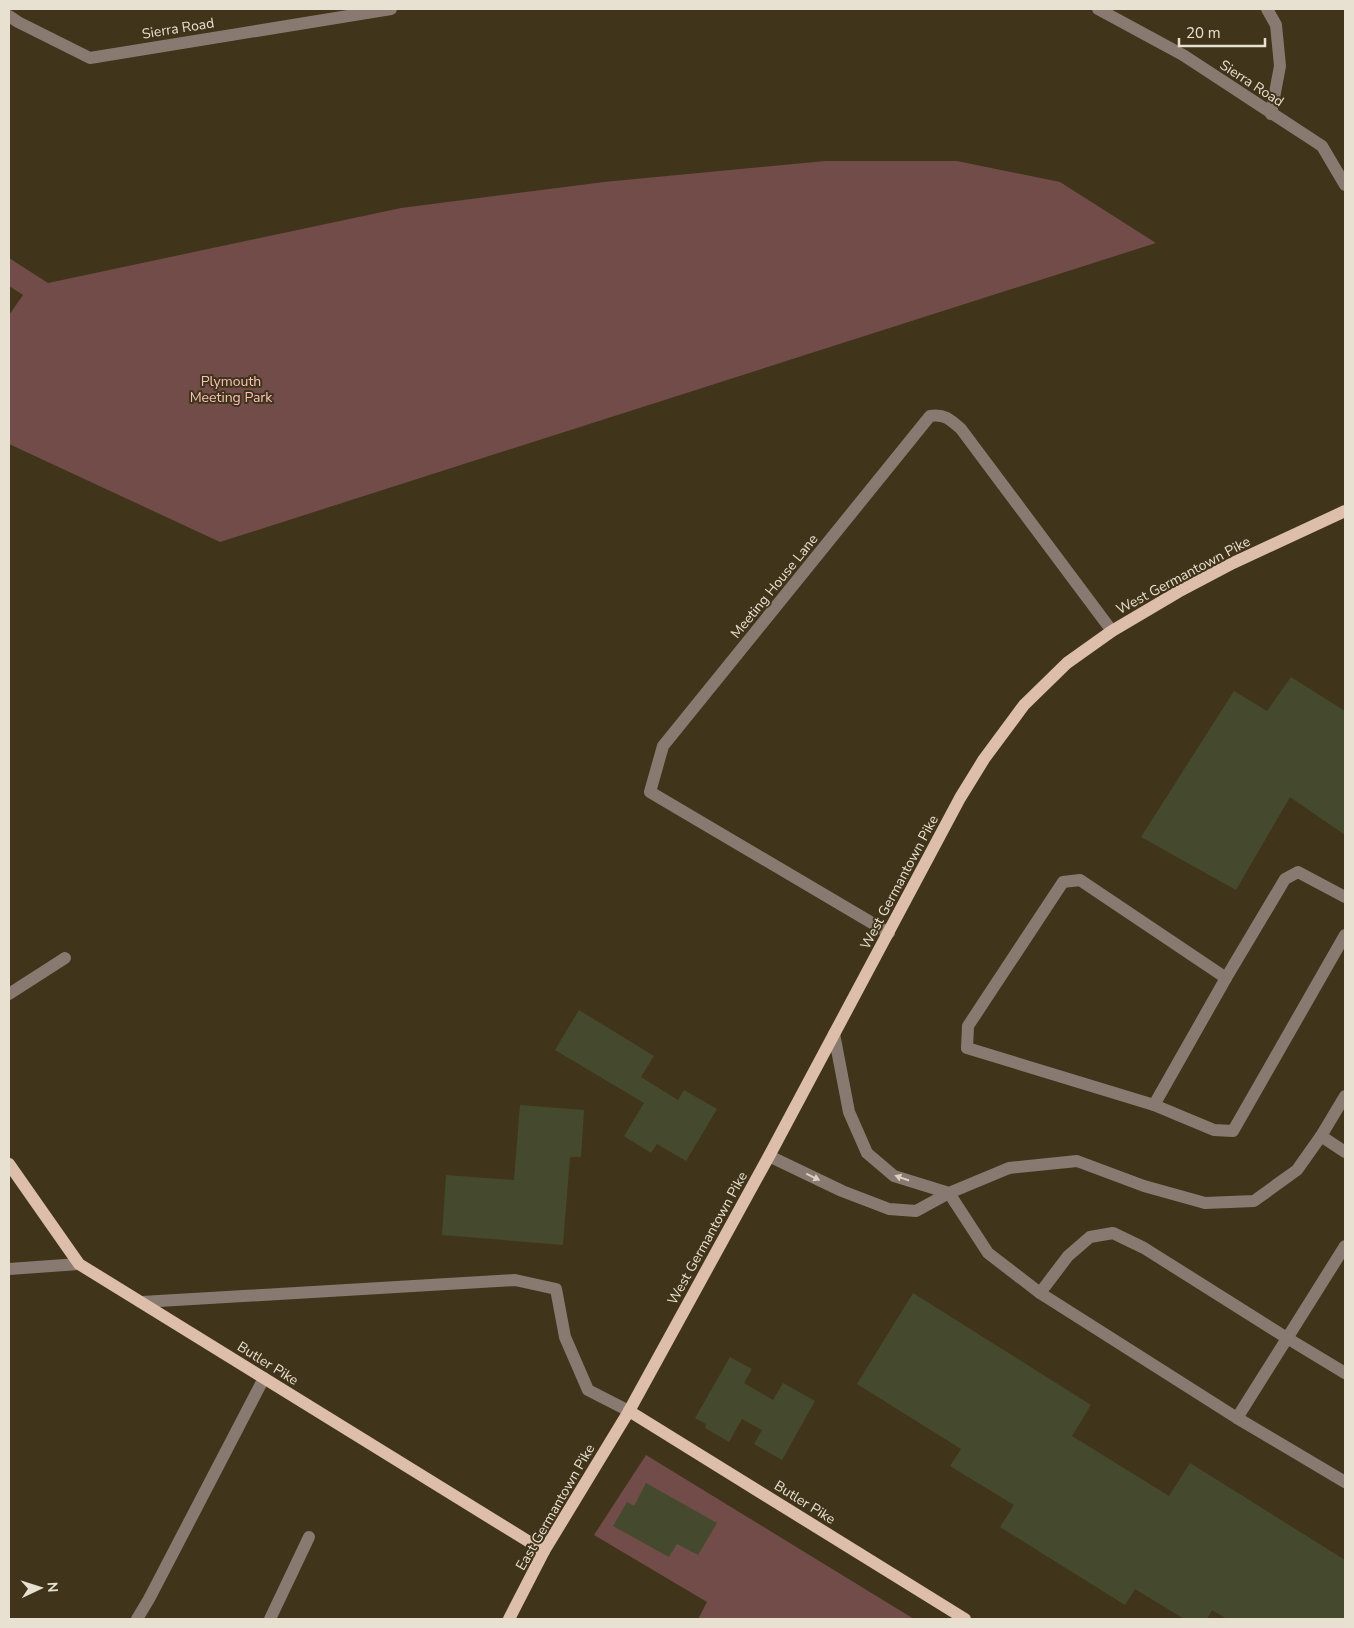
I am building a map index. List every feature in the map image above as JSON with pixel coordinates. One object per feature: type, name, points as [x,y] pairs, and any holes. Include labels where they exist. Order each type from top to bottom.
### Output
[{"type":"main road","name":"West Germantown Pike","points":[[629,1411],[769,1156],[960,798],[984,759],[1024,704],[1067,664],[1112,631],[1178,592],[1233,563],[1345,511]]},
{"type":"main road","name":"Butler Pike","points":[[9,1164],[80,1264],[544,1551]]},
{"type":"main road","name":"East Germantown Pike","points":[[509,1619],[544,1551],[629,1411]]},
{"type":"main road","name":"Butler Pike","points":[[629,1411],[965,1619]]},
{"type":"street","name":"Sierra Road","points":[[9,16],[90,58],[391,9]]},
{"type":"street","name":"Sierra Road","points":[[1098,9],[1182,55],[1322,146],[1345,185]]},
{"type":"street","points":[[1268,9],[1276,25],[1280,66],[1271,114]]},
{"type":"street","name":"Meeting House Lane","points":[[888,933],[650,792],[663,746],[930,416],[941,414],[961,429],[1112,631]]},
{"type":"street","points":[[1154,1105],[1285,879],[1298,872],[1345,897]]},
{"type":"street","points":[[1226,978],[1080,880],[1063,882],[968,1026],[967,1048],[1154,1105],[1214,1130],[1233,1130],[1345,935]]},
{"type":"street","points":[[9,994],[65,958]]},
{"type":"street","points":[[834,1034],[848,1112],[867,1153],[894,1176],[949,1193],[988,1253],[1040,1293],[1237,1418],[1345,1482]]},
{"type":"street","points":[[769,1156],[842,1191],[889,1209],[916,1211],[949,1193],[1009,1168],[1077,1161],[1144,1186],[1205,1203],[1254,1201],[1297,1170],[1321,1136],[1345,1096]]},
{"type":"street","points":[[1321,1136],[1345,1152]]},
{"type":"street","points":[[1040,1293],[1068,1256],[1090,1237],[1113,1233],[1144,1248],[1287,1338],[1345,1372]]},
{"type":"street","points":[[1237,1418],[1343,1254]]},
{"type":"street","points":[[9,1269],[80,1264]]},
{"type":"street","points":[[142,1302],[516,1280],[556,1289],[565,1337],[588,1390],[629,1411]]},
{"type":"street","points":[[137,1619],[264,1378]]},
{"type":"street","points":[[270,1619],[309,1537]]},
{"type":"green space","name":"Plymouth Meeting Park","points":[[825,161],[957,161],[1060,182],[1156,243],[220,542],[9,444],[9,315],[23,295],[9,286],[9,258],[48,283],[401,208],[604,182]]},
{"type":"green space","points":[[646,1455],[914,1619],[698,1619],[707,1602],[594,1535]]},
{"type":"building","points":[[1291,677],[1345,711],[1345,835],[1290,797],[1236,890],[1141,837],[1234,691],[1267,711]]},
{"type":"building","points":[[579,1010],[654,1056],[641,1077],[678,1100],[684,1090],[717,1109],[686,1161],[657,1144],[651,1153],[624,1136],[644,1103],[555,1050]]},
{"type":"building","points":[[520,1105],[584,1110],[581,1157],[570,1157],[563,1245],[442,1235],[446,1175],[514,1180]]},
{"type":"building","points":[[913,1293],[1091,1405],[1072,1436],[1169,1496],[1190,1463],[1345,1560],[1345,1619],[1227,1619],[1212,1610],[1207,1619],[1184,1619],[1135,1589],[1125,1605],[1000,1527],[1014,1505],[950,1466],[961,1449],[857,1384]]},
{"type":"building","points":[[730,1357],[752,1369],[744,1383],[773,1400],[783,1383],[815,1401],[782,1460],[754,1444],[762,1430],[742,1419],[729,1442],[705,1428],[706,1424],[695,1418]]},
{"type":"building","points":[[646,1483],[717,1523],[698,1555],[677,1544],[669,1557],[613,1526],[627,1502],[634,1506]]}]
